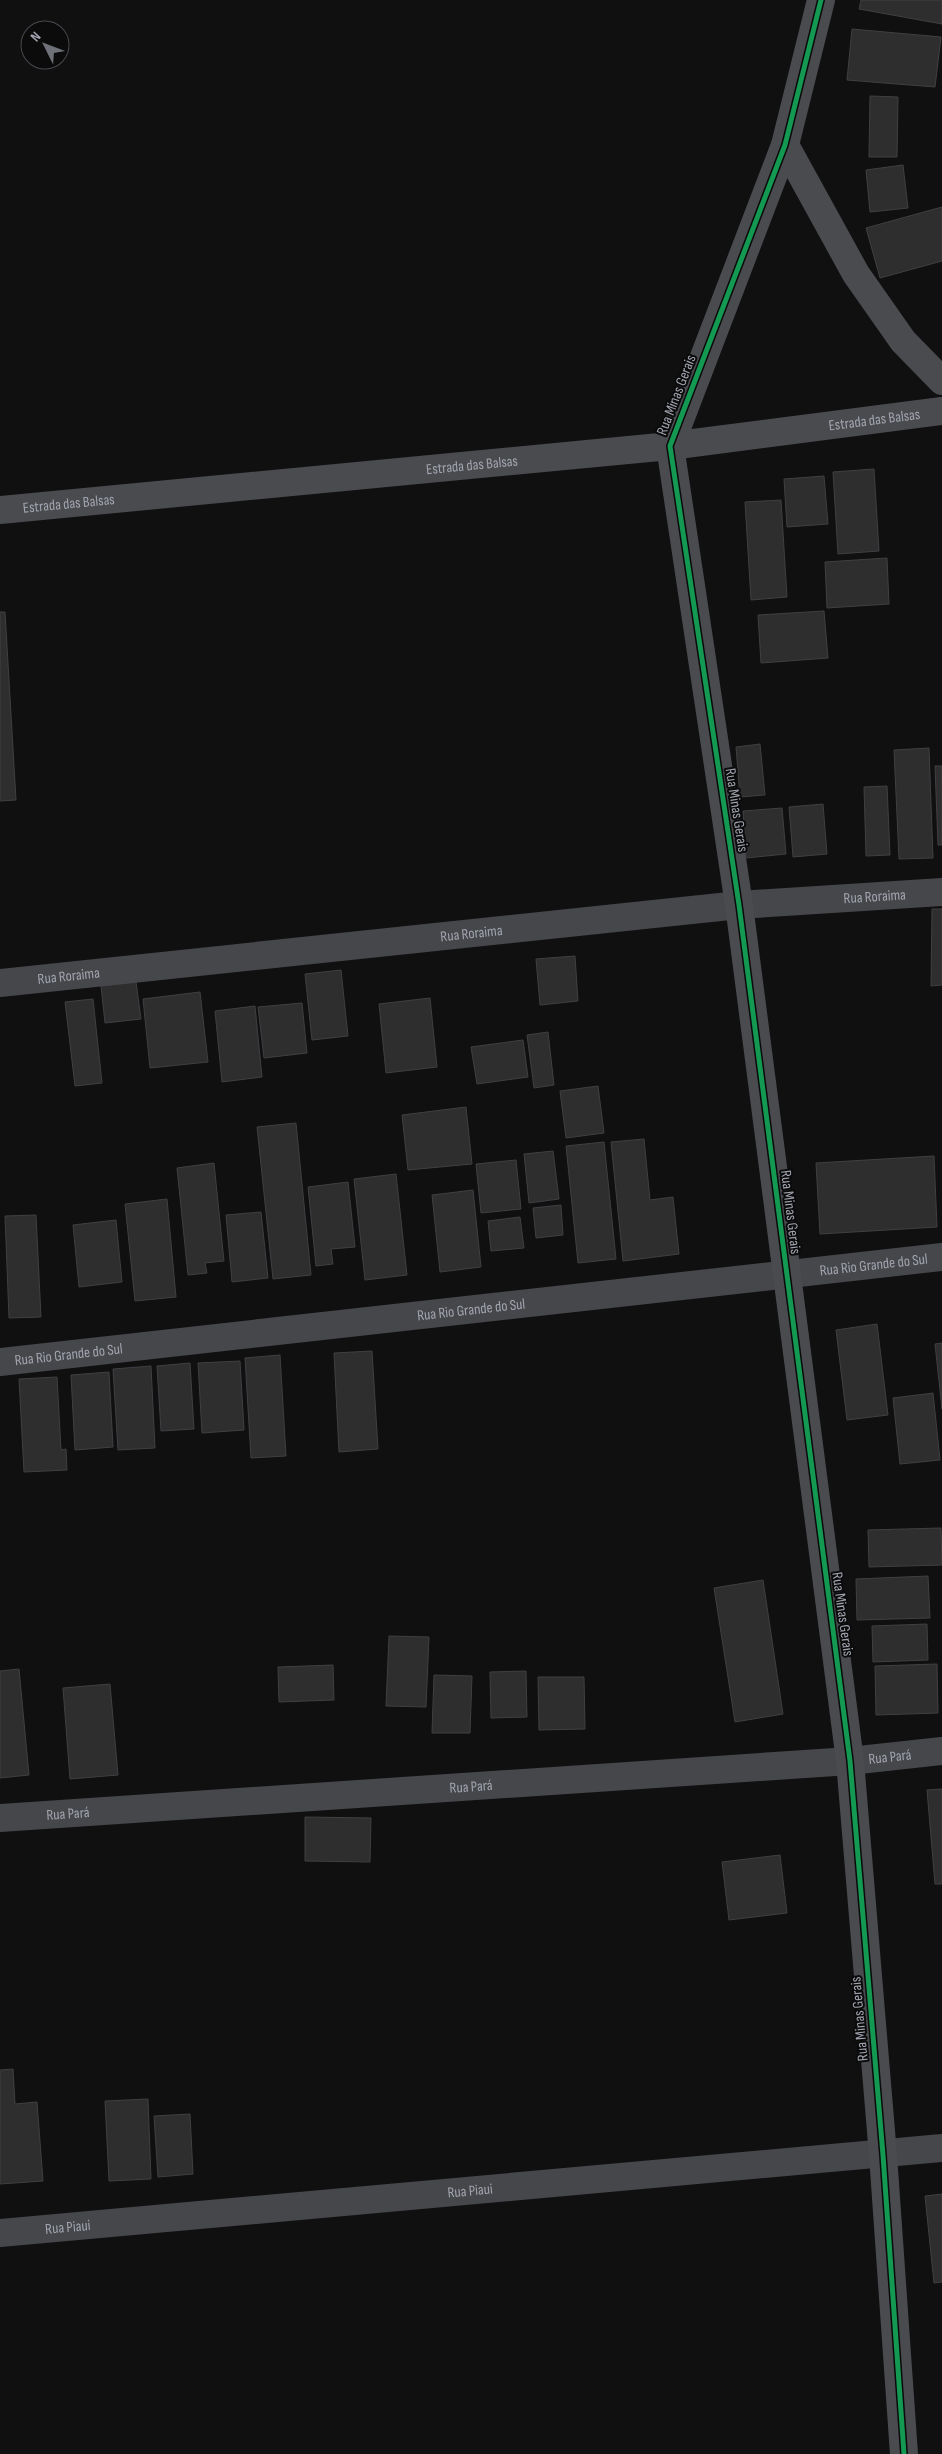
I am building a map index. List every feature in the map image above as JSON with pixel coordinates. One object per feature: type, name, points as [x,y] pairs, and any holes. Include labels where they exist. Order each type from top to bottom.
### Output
[{"type":"street","name":"Rua Minas Gerais","points":[[820,0],[785,145],[670,446],[739,905],[850,1761],[883,2155],[904,2454]]},
{"type":"street","points":[[785,145],[856,274],[903,341],[942,381]]},
{"type":"street","name":"Estrada das Balsas","points":[[0,510],[670,446],[942,411]]},
{"type":"street","name":"Rua Roraima","points":[[0,983],[739,905],[942,892]]},
{"type":"street","name":"Rua Rio Grande do Sul","points":[[0,1362],[942,1257]]},
{"type":"street","name":"Rua Pará","points":[[0,1818],[850,1761],[942,1751]]},
{"type":"street","name":"Rua Piaui","points":[[0,2233],[883,2155],[942,2148]]},
{"type":"building","points":[[861,0],[942,0],[942,24],[859,9]]},
{"type":"building","points":[[852,29],[941,37],[935,87],[847,80]]},
{"type":"building","points":[[870,96],[898,97],[897,157],[869,157]]},
{"type":"building","points":[[903,165],[908,208],[870,212],[866,170]]},
{"type":"building","points":[[942,207],[942,261],[880,278],[866,228]]},
{"type":"building","points":[[874,469],[879,551],[838,554],[833,472]]},
{"type":"building","points":[[824,476],[828,524],[787,527],[784,479]]},
{"type":"building","points":[[781,500],[787,597],[751,600],[745,502]]},
{"type":"building","points":[[887,558],[889,604],[827,608],[825,562]]},
{"type":"building","points":[[824,611],[828,658],[761,663],[758,615]]},
{"type":"building","points":[[0,612],[5,612],[16,800],[0,801]]},
{"type":"building","points":[[760,744],[765,795],[740,797],[736,747]]},
{"type":"building","points":[[929,748],[933,858],[899,859],[894,750]]},
{"type":"building","points":[[935,766],[942,766],[942,845],[938,845]]},
{"type":"building","points":[[887,786],[890,855],[866,856],[864,787]]},
{"type":"building","points":[[823,804],[827,854],[793,857],[789,807]]},
{"type":"building","points":[[782,808],[786,854],[746,858],[743,811]]},
{"type":"building","points":[[932,909],[942,909],[942,985],[931,986]]},
{"type":"building","points":[[575,956],[578,1001],[540,1005],[536,959]]},
{"type":"building","points":[[341,970],[348,1036],[312,1040],[305,974]]},
{"type":"building","points":[[136,982],[141,1019],[105,1023],[101,986]]},
{"type":"building","points":[[200,992],[208,1062],[150,1068],[143,999]]},
{"type":"building","points":[[430,998],[437,1067],[386,1073],[379,1004]]},
{"type":"building","points":[[93,999],[102,1083],[75,1086],[65,1002]]},
{"type":"building","points":[[302,1003],[307,1053],[264,1058],[258,1007]]},
{"type":"building","points":[[255,1006],[262,1077],[222,1082],[215,1011]]},
{"type":"building","points":[[548,1032],[554,1085],[534,1088],[527,1035]]},
{"type":"building","points":[[523,1040],[528,1077],[477,1084],[471,1047]]},
{"type":"building","points":[[598,1086],[604,1133],[566,1138],[560,1091]]},
{"type":"building","points":[[466,1107],[472,1164],[408,1170],[402,1115]]},
{"type":"building","points":[[296,1123],[311,1275],[273,1279],[257,1127]]},
{"type":"building","points":[[644,1139],[650,1200],[673,1197],[679,1254],[623,1261],[611,1142]]},
{"type":"building","points":[[604,1142],[616,1259],[578,1263],[566,1146]]},
{"type":"building","points":[[553,1151],[559,1199],[529,1203],[524,1154]]},
{"type":"building","points":[[934,1156],[937,1227],[820,1234],[816,1163]]},
{"type":"building","points":[[516,1160],[521,1209],[481,1213],[476,1164]]},
{"type":"building","points":[[214,1163],[224,1261],[205,1263],[207,1273],[188,1275],[177,1168]]},
{"type":"building","points":[[396,1174],[407,1275],[365,1280],[354,1179]]},
{"type":"building","points":[[348,1182],[355,1247],[331,1249],[333,1264],[316,1266],[308,1187]]},
{"type":"building","points":[[473,1190],[481,1267],[440,1272],[432,1195]]},
{"type":"building","points":[[167,1199],[176,1297],[135,1301],[125,1204]]},
{"type":"building","points":[[561,1205],[563,1235],[536,1238],[533,1208]]},
{"type":"building","points":[[261,1212],[268,1278],[232,1282],[226,1215]]},
{"type":"building","points":[[36,1215],[41,1317],[9,1318],[5,1216]]},
{"type":"building","points":[[520,1217],[524,1248],[491,1251],[488,1221]]},
{"type":"building","points":[[116,1220],[122,1282],[79,1287],[73,1225]]},
{"type":"building","points":[[877,1324],[888,1415],[847,1420],[836,1330]]},
{"type":"building","points":[[942,1343],[942,1409],[935,1344]]},
{"type":"building","points":[[372,1351],[378,1449],[339,1452],[334,1353]]},
{"type":"building","points":[[280,1355],[286,1456],[251,1458],[245,1358]]},
{"type":"building","points":[[240,1361],[244,1430],[202,1433],[198,1363]]},
{"type":"building","points":[[190,1363],[194,1429],[161,1431],[157,1366]]},
{"type":"building","points":[[151,1366],[155,1448],[118,1450],[113,1369]]},
{"type":"building","points":[[109,1372],[113,1447],[75,1450],[71,1375]]},
{"type":"building","points":[[57,1377],[61,1450],[66,1449],[67,1470],[24,1472],[19,1379]]},
{"type":"building","points":[[933,1393],[940,1460],[900,1464],[893,1398]]},
{"type":"building","points":[[941,1528],[942,1565],[869,1567],[868,1530]]},
{"type":"building","points":[[928,1576],[930,1618],[857,1620],[856,1579]]},
{"type":"building","points":[[763,1580],[783,1714],[735,1722],[714,1588]]},
{"type":"building","points":[[927,1624],[928,1660],[873,1662],[872,1626]]},
{"type":"building","points":[[389,1636],[429,1637],[426,1707],[386,1706]]},
{"type":"building","points":[[937,1664],[938,1713],[876,1715],[875,1666]]},
{"type":"building","points":[[333,1665],[334,1700],[279,1702],[278,1667]]},
{"type":"building","points":[[19,1669],[29,1775],[0,1778],[0,1671]]},
{"type":"building","points":[[526,1671],[527,1717],[491,1718],[490,1672]]},
{"type":"building","points":[[434,1675],[472,1676],[470,1733],[432,1733]]},
{"type":"building","points":[[538,1677],[584,1677],[585,1729],[539,1730]]},
{"type":"building","points":[[110,1684],[118,1775],[70,1779],[63,1688]]},
{"type":"building","points":[[942,1789],[942,1884],[935,1884],[927,1790]]},
{"type":"building","points":[[305,1817],[371,1818],[370,1862],[305,1861]]},
{"type":"building","points":[[780,1855],[787,1913],[729,1920],[722,1862]]},
{"type":"building","points":[[13,2069],[15,2104],[37,2102],[43,2181],[0,2184],[0,2070]]},
{"type":"building","points":[[148,2099],[151,2179],[109,2181],[105,2101]]},
{"type":"building","points":[[190,2114],[193,2174],[158,2177],[154,2116]]},
{"type":"building","points":[[942,2194],[942,2282],[934,2283],[925,2196]]},
{"type":"cycle path","points":[[821,0],[785,145],[670,446],[739,905],[850,1761],[883,2155],[904,2454]]}]
